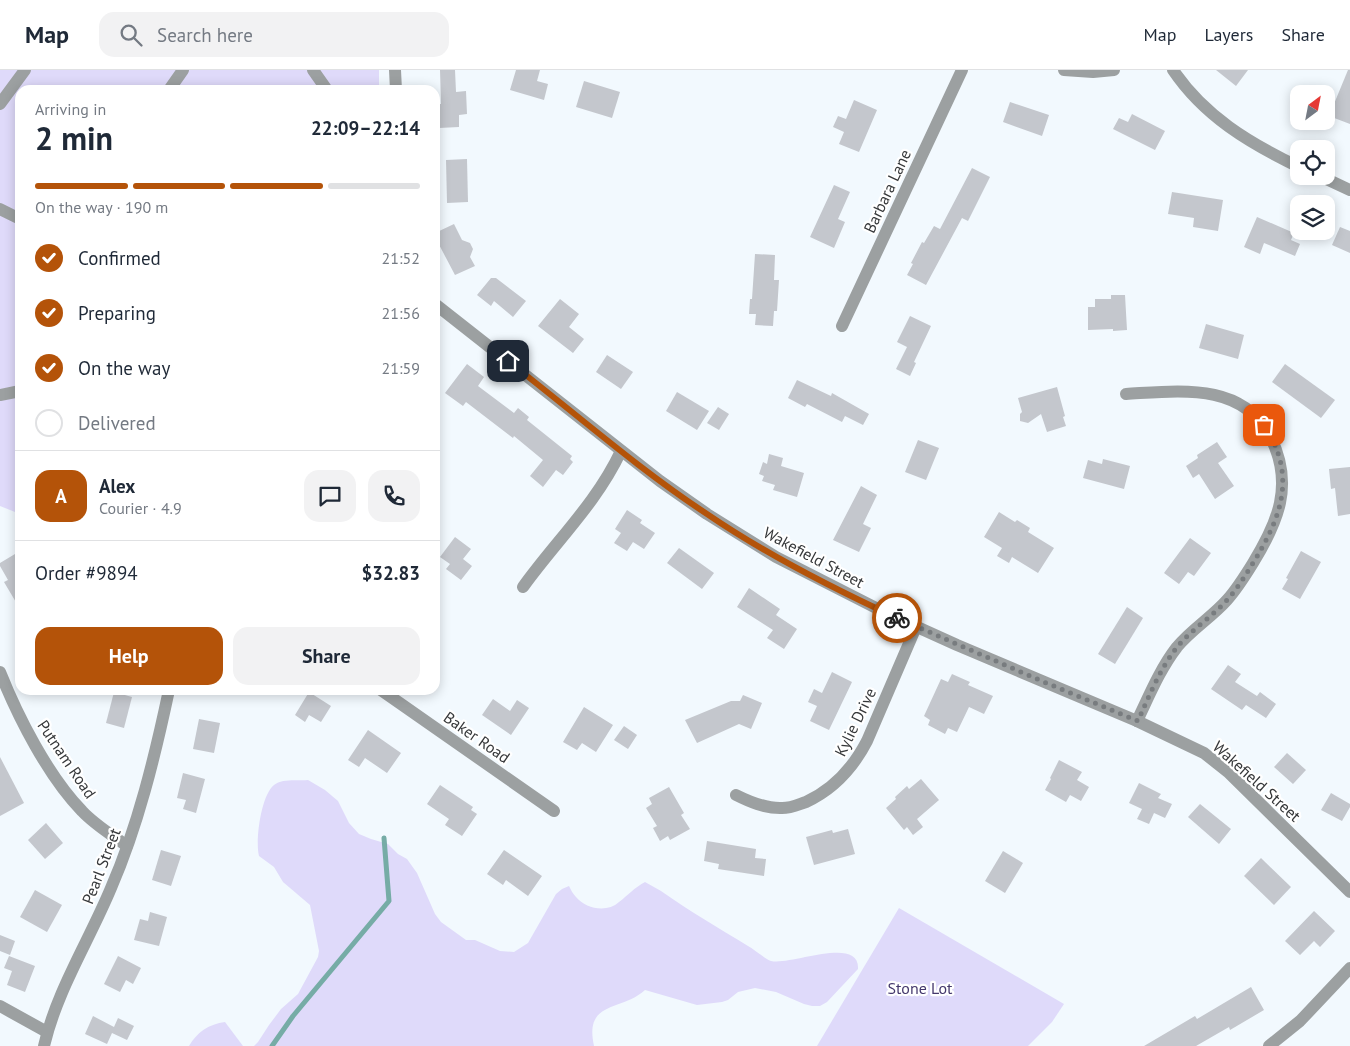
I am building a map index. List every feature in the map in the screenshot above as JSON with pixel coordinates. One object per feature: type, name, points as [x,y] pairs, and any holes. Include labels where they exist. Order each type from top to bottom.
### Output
[{"type":"street","points":[[0,104],[25,70]]},
{"type":"street","points":[[172,85],[183,70]]},
{"type":"street","points":[[313,70],[324,85]]},
{"type":"street","points":[[395,70],[396,85]]},
{"type":"street","name":"Barbara Lane","points":[[842,326],[962,70]]},
{"type":"street","points":[[1064,70],[1093,72],[1114,70]]},
{"type":"street","points":[[1173,70],[1196,100],[1213,116],[1250,141],[1290,162]]},
{"type":"street","points":[[1335,183],[1350,190]]},
{"type":"street","points":[[0,209],[15,216]]},
{"type":"street","name":"Wakefield Street","points":[[440,308],[621,451],[707,514],[769,553],[809,575],[916,627],[1138,721],[1189,745],[1215,761],[1350,891]]},
{"type":"street","points":[[0,395],[15,392]]},
{"type":"street","points":[[1126,394],[1207,392],[1229,398],[1241,404],[1258,419],[1269,434],[1279,456],[1282,476],[1279,510],[1261,549],[1227,600],[1190,633],[1176,649],[1160,674],[1138,721]]},
{"type":"street","points":[[523,587],[542,561],[588,507],[612,470],[621,451]]},
{"type":"street","name":"Kylie Drive","points":[[736,795],[762,806],[786,808],[814,798],[843,776],[858,757],[867,741],[916,627]]},
{"type":"street","name":"Putnam Road","points":[[0,672],[12,701],[54,776],[81,810],[99,826],[128,846]]},
{"type":"street","name":"Pearl Street","points":[[44,1046],[61,992],[105,902],[128,846],[168,695]]},
{"type":"street","name":"Baker Road","points":[[388,695],[554,811]]},
{"type":"street","points":[[1269,1046],[1300,1021],[1350,968]]},
{"type":"street","points":[[0,1006],[47,1032]]},
{"type":"green space","points":[[0,70],[379,70],[379,85],[15,85],[15,512],[0,506]]},
{"type":"green space","points":[[308,780],[325,790],[338,801],[349,823],[359,834],[388,844],[398,854],[407,859],[417,873],[435,914],[441,922],[466,940],[475,940],[500,951],[514,952],[528,943],[556,894],[562,889],[569,886],[580,901],[591,907],[609,908],[645,882],[771,961],[822,954],[848,954],[856,959],[858,969],[827,1002],[820,1006],[804,1004],[776,992],[755,988],[738,992],[722,1002],[697,1005],[645,990],[636,997],[599,1014],[594,1021],[592,1031],[594,1046],[254,1046],[281,1009],[298,994],[318,957],[319,951],[310,905],[283,882],[274,867],[259,856],[258,849],[262,808],[269,790],[281,781]]},
{"type":"green space","name":"Stone Lot","points":[[899,908],[1064,1004],[1052,1022],[1028,1046],[817,1046]]},
{"type":"green space","points":[[225,1022],[243,1046],[189,1046],[204,1030]]},
{"type":"building","points":[[440,70],[455,70],[456,92],[466,91],[467,114],[459,115],[459,127],[440,128]]},
{"type":"building","points":[[516,70],[540,70],[537,81],[548,84],[544,100],[510,90]]},
{"type":"building","points":[[1216,70],[1248,70],[1236,86]]},
{"type":"building","points":[[1348,70],[1350,70],[1350,124],[1335,118],[1335,101]]},
{"type":"building","points":[[584,81],[620,92],[612,118],[576,107]]},
{"type":"building","points":[[854,100],[877,110],[859,152],[839,144],[844,132],[833,127],[838,116],[846,119]]},
{"type":"building","points":[[1010,102],[1049,115],[1042,136],[1003,122]]},
{"type":"building","points":[[1132,114],[1165,131],[1155,150],[1113,129],[1119,118],[1128,122]]},
{"type":"building","points":[[467,159],[468,202],[447,203],[446,160]]},
{"type":"building","points":[[972,168],[990,177],[968,221],[962,218],[926,285],[907,275],[913,264],[911,263],[922,242],[924,243],[934,226],[940,229]]},
{"type":"building","points":[[834,185],[850,192],[838,219],[845,222],[834,248],[810,237]]},
{"type":"building","points":[[1172,192],[1223,200],[1218,231],[1193,227],[1194,218],[1168,214]]},
{"type":"building","points":[[1257,217],[1290,231],[1290,240],[1300,244],[1295,256],[1264,243],[1260,254],[1244,247]]},
{"type":"building","points":[[454,224],[462,240],[470,243],[473,249],[470,257],[475,266],[455,275],[440,246],[440,231]]},
{"type":"building","points":[[1340,227],[1350,231],[1350,253],[1332,245]]},
{"type":"building","points":[[755,254],[775,255],[774,280],[779,280],[777,311],[774,311],[773,326],[755,325],[756,314],[749,314]]},
{"type":"building","points":[[491,278],[496,278],[526,301],[513,317],[494,301],[491,306],[477,295]]},
{"type":"building","points":[[1111,295],[1125,295],[1127,330],[1088,330],[1088,307],[1095,307],[1095,299],[1111,299]]},
{"type":"building","points":[[560,299],[579,314],[569,327],[584,339],[573,353],[538,326]]},
{"type":"building","points":[[910,316],[931,326],[914,362],[916,363],[910,376],[896,369],[907,347],[897,342]]},
{"type":"building","points":[[1206,324],[1244,335],[1238,359],[1199,348]]},
{"type":"building","points":[[607,355],[633,372],[621,389],[596,372]]},
{"type":"building","points":[[467,364],[484,377],[478,386],[514,413],[518,408],[529,417],[527,420],[572,456],[570,459],[573,462],[563,475],[556,470],[543,487],[530,476],[543,460],[514,436],[513,438],[466,402],[463,406],[445,393]]},
{"type":"building","points":[[1285,364],[1335,400],[1321,418],[1272,382]]},
{"type":"building","points":[[797,380],[831,396],[832,393],[869,414],[863,425],[845,416],[842,422],[807,404],[805,407],[788,398]]},
{"type":"building","points":[[1057,387],[1066,426],[1047,432],[1041,414],[1028,423],[1020,421],[1020,414],[1022,412],[1018,398]]},
{"type":"building","points":[[677,392],[709,411],[697,430],[666,411]]},
{"type":"building","points":[[718,407],[729,414],[719,430],[707,423]]},
{"type":"building","points":[[918,440],[939,448],[926,480],[905,472]]},
{"type":"building","points":[[1217,442],[1227,457],[1218,463],[1234,486],[1215,499],[1199,474],[1193,478],[1186,466],[1198,458],[1197,455]]},
{"type":"building","points":[[769,454],[783,458],[781,466],[804,473],[797,497],[773,490],[775,485],[762,481],[764,476],[759,474],[763,462],[767,464]]},
{"type":"building","points":[[1103,459],[1130,466],[1124,489],[1083,478],[1088,460],[1102,464]]},
{"type":"building","points":[[1350,467],[1350,514],[1338,516],[1335,488],[1331,489],[1329,469]]},
{"type":"building","points":[[861,486],[877,495],[863,524],[871,528],[859,552],[833,540]]},
{"type":"building","points":[[627,510],[642,520],[640,523],[655,533],[644,549],[633,542],[627,551],[614,543],[621,533],[615,529]]},
{"type":"building","points":[[999,512],[1015,522],[1017,520],[1030,528],[1028,532],[1054,548],[1038,573],[1012,557],[1009,563],[997,556],[1002,548],[984,537]]},
{"type":"building","points":[[455,537],[471,549],[463,559],[472,566],[461,580],[446,569],[450,564],[440,557]]},
{"type":"building","points":[[1190,538],[1211,553],[1194,576],[1188,572],[1179,584],[1164,573]]},
{"type":"building","points":[[679,548],[714,573],[702,589],[667,563]]},
{"type":"building","points":[[1301,551],[1321,562],[1300,599],[1282,589]]},
{"type":"building","points":[[15,554],[15,601],[4,582],[8,580],[0,563]]},
{"type":"building","points":[[749,588],[780,609],[776,615],[797,629],[784,649],[767,638],[773,630],[737,607]]},
{"type":"building","points":[[1127,607],[1143,618],[1115,664],[1098,654]]},
{"type":"building","points":[[1228,665],[1241,674],[1235,682],[1257,696],[1260,692],[1276,704],[1266,718],[1246,705],[1242,710],[1211,689]]},
{"type":"building","points":[[832,672],[852,682],[829,730],[810,721],[817,706],[808,702],[814,689],[822,693]]},
{"type":"building","points":[[952,674],[970,682],[968,685],[993,696],[984,714],[969,707],[957,732],[948,728],[945,734],[928,725],[930,720],[924,716],[941,679],[948,682]]},
{"type":"building","points":[[113,695],[132,697],[124,728],[106,723]]},
{"type":"building","points":[[307,695],[314,695],[331,706],[321,722],[309,715],[305,722],[295,715]]},
{"type":"building","points":[[743,695],[762,703],[751,729],[739,724],[697,743],[685,720],[731,701],[740,701]]},
{"type":"building","points":[[493,699],[510,711],[517,700],[529,708],[511,735],[482,715]]},
{"type":"building","points":[[584,707],[613,725],[596,752],[582,743],[577,750],[563,742]]},
{"type":"building","points":[[199,719],[220,723],[214,753],[193,749]]},
{"type":"building","points":[[624,726],[637,735],[628,749],[614,740]]},
{"type":"building","points":[[368,730],[401,753],[387,773],[365,758],[359,767],[348,760]]},
{"type":"building","points":[[1287,753],[1306,770],[1293,784],[1274,767]]},
{"type":"building","points":[[0,757],[24,803],[0,816]]},
{"type":"building","points":[[1059,760],[1082,772],[1077,780],[1089,787],[1081,801],[1070,795],[1066,802],[1045,790]]},
{"type":"building","points":[[183,773],[205,779],[196,813],[183,809],[186,800],[177,798]]},
{"type":"building","points":[[921,779],[939,800],[917,819],[923,827],[913,835],[907,827],[904,830],[886,808],[907,786],[909,789]]},
{"type":"building","points":[[1139,783],[1161,794],[1158,798],[1172,804],[1165,818],[1154,813],[1149,824],[1137,819],[1142,809],[1129,803]]},
{"type":"building","points":[[440,785],[473,807],[471,810],[477,814],[462,836],[445,825],[449,819],[427,804]]},
{"type":"building","points":[[669,787],[684,813],[681,815],[690,829],[670,840],[668,836],[660,841],[653,828],[657,826],[646,808],[652,804],[649,798]]},
{"type":"building","points":[[1331,793],[1350,804],[1342,821],[1321,810]]},
{"type":"building","points":[[1200,804],[1231,829],[1219,844],[1188,817]]},
{"type":"building","points":[[46,823],[63,843],[45,859],[28,840]]},
{"type":"building","points":[[848,829],[855,854],[814,865],[806,837],[832,830],[833,833]]},
{"type":"building","points":[[707,841],[756,849],[755,858],[766,859],[764,876],[718,869],[719,864],[704,861]]},
{"type":"building","points":[[161,850],[181,856],[171,886],[152,880]]},
{"type":"building","points":[[504,850],[542,876],[528,896],[506,880],[503,885],[487,874]]},
{"type":"building","points":[[1003,851],[1023,863],[1005,893],[985,881]]},
{"type":"building","points":[[1261,858],[1291,887],[1274,905],[1244,876]]},
{"type":"building","points":[[35,890],[62,905],[47,932],[20,917]]},
{"type":"building","points":[[1314,911],[1335,931],[1320,947],[1314,941],[1300,955],[1285,941]]},
{"type":"building","points":[[150,912],[167,917],[159,946],[134,940],[140,919],[148,921]]},
{"type":"building","points":[[0,935],[15,941],[10,955],[0,951]]},
{"type":"building","points":[[9,956],[35,966],[25,992],[7,985],[12,971],[4,968]]},
{"type":"building","points":[[118,956],[141,968],[133,984],[126,980],[120,992],[104,984]]},
{"type":"building","points":[[1251,987],[1264,1010],[1230,1030],[1229,1027],[1196,1046],[1144,1046],[1195,1016],[1197,1019]]},
{"type":"building","points":[[93,1016],[114,1027],[118,1018],[134,1026],[127,1040],[112,1033],[107,1044],[85,1034]]},
{"type":"waterway","points":[[272,1046],[293,1016],[389,901],[384,838]]},
{"type":"way so far","points":[[897,618],[957,646],[1138,721],[1160,674],[1176,649],[1195,628],[1227,600],[1238,586],[1276,520],[1283,486],[1281,466],[1276,447],[1264,425]]},
{"type":"route","points":[[508,361],[634,462],[707,514],[776,557],[840,591],[897,618]]}]
